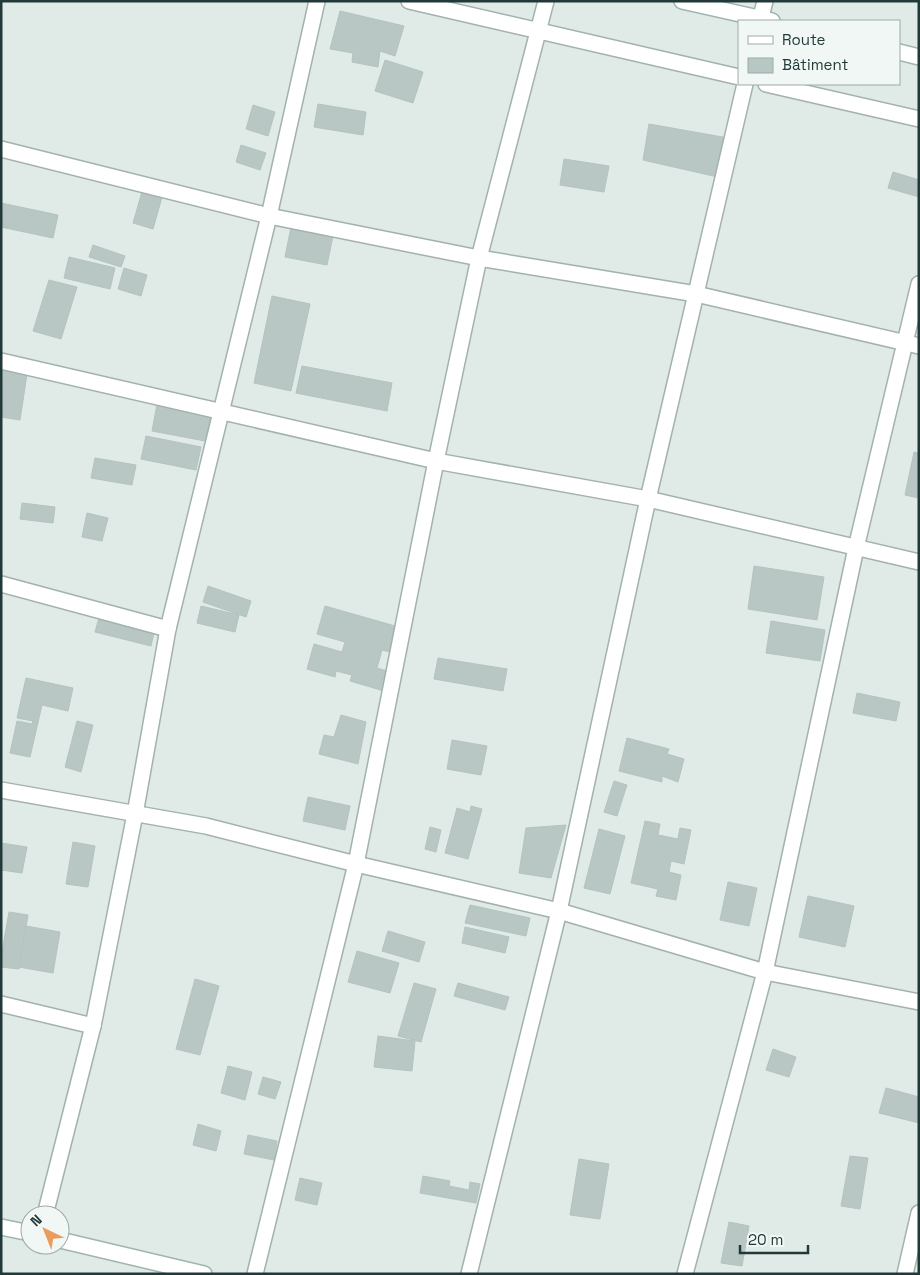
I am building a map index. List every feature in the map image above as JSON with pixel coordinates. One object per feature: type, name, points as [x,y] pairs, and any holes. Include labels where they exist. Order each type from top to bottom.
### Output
[{"type":"street","points":[[48,1205],[93,1026],[135,814],[168,629],[270,216],[316,1]]},
{"type":"street","points":[[409,1],[738,78]]},
{"type":"street","points":[[255,1274],[356,864],[436,461],[479,258],[546,1]]},
{"type":"street","points":[[682,1],[764,20],[765,1]]},
{"type":"street","points":[[900,52],[919,57]]},
{"type":"street","points":[[469,1274],[559,911],[648,500],[745,85]]},
{"type":"street","points":[[770,85],[919,119]]},
{"type":"street","points":[[1,149],[270,216],[479,258],[696,294],[912,344]]},
{"type":"street","points":[[685,1274],[765,972],[856,548],[912,344],[919,284]]},
{"type":"street","points":[[1,361],[436,461],[648,500],[919,562]]},
{"type":"street","points":[[1,584],[168,629]]},
{"type":"street","points":[[1,790],[206,826],[356,864],[559,911],[765,972],[919,1002]]},
{"type":"street","points":[[1,1004],[93,1026]]},
{"type":"street","points":[[906,1274],[919,1213]]},
{"type":"street","points":[[1,1227],[20,1231]]},
{"type":"street","points":[[70,1242],[204,1274]]},
{"type":"building","points":[[340,11],[404,26],[395,56],[380,51],[378,67],[352,62],[353,53],[330,49]]},
{"type":"building","points":[[385,60],[423,72],[413,103],[375,91]]},
{"type":"building","points":[[318,104],[366,112],[363,135],[314,127]]},
{"type":"building","points":[[253,105],[275,112],[268,136],[246,129]]},
{"type":"building","points":[[649,124],[728,138],[722,178],[643,160]]},
{"type":"building","points":[[241,145],[266,153],[260,170],[236,162]]},
{"type":"building","points":[[564,159],[609,166],[604,192],[560,185]]},
{"type":"building","points":[[893,172],[919,180],[919,197],[888,188]]},
{"type":"building","points":[[146,178],[166,183],[153,229],[133,223]]},
{"type":"building","points":[[1,203],[58,215],[53,238],[1,227]]},
{"type":"building","points":[[291,227],[333,236],[327,265],[285,257]]},
{"type":"building","points":[[93,245],[125,256],[121,267],[89,257]]},
{"type":"building","points":[[69,257],[115,268],[110,289],[64,278]]},
{"type":"building","points":[[124,268],[147,275],[141,296],[118,289]]},
{"type":"building","points":[[49,280],[77,287],[61,339],[33,331]]},
{"type":"building","points":[[272,296],[310,304],[291,391],[254,383]]},
{"type":"building","points":[[1,356],[29,361],[20,420],[1,417]]},
{"type":"building","points":[[302,366],[392,383],[387,411],[296,393]]},
{"type":"building","points":[[158,399],[212,409],[205,441],[152,431]]},
{"type":"building","points":[[146,436],[201,447],[196,470],[141,459]]},
{"type":"building","points":[[914,452],[919,453],[919,498],[905,495]]},
{"type":"building","points":[[95,458],[136,465],[132,485],[91,478]]},
{"type":"building","points":[[22,503],[55,507],[53,523],[20,519]]},
{"type":"building","points":[[87,513],[108,518],[102,541],[82,537]]},
{"type":"building","points":[[754,566],[824,577],[817,620],[748,609]]},
{"type":"building","points":[[208,586],[251,601],[246,617],[203,602]]},
{"type":"building","points":[[201,606],[239,615],[235,632],[197,623]]},
{"type":"building","points":[[325,606],[402,628],[395,653],[382,650],[377,668],[390,672],[384,691],[350,681],[352,675],[336,671],[335,677],[307,669],[314,644],[342,652],[345,642],[317,634]]},
{"type":"building","points":[[100,614],[155,628],[151,646],[95,632]]},
{"type":"building","points":[[771,621],[825,630],[820,661],[766,653]]},
{"type":"building","points":[[438,658],[507,669],[503,691],[434,679]]},
{"type":"building","points":[[26,678],[73,688],[68,711],[42,705],[30,757],[10,753],[17,721],[32,724],[33,721],[17,718]]},
{"type":"building","points":[[857,693],[900,702],[896,721],[853,713]]},
{"type":"building","points":[[341,715],[366,722],[358,764],[319,754],[324,735],[334,737]]},
{"type":"building","points":[[77,721],[93,725],[81,772],[65,767]]},
{"type":"building","points":[[627,738],[669,749],[667,754],[684,759],[678,782],[662,776],[662,782],[619,771]]},
{"type":"building","points":[[452,740],[487,746],[481,775],[447,769]]},
{"type":"building","points":[[614,781],[627,785],[617,816],[604,812]]},
{"type":"building","points":[[308,797],[350,806],[345,830],[303,821]]},
{"type":"building","points":[[471,806],[482,809],[468,859],[445,853],[457,808],[470,812]]},
{"type":"building","points":[[645,821],[660,824],[658,835],[678,839],[680,828],[691,830],[684,864],[671,861],[669,872],[681,875],[676,900],[656,896],[658,889],[631,883]]},
{"type":"building","points":[[566,825],[551,878],[519,873],[526,828]]},
{"type":"building","points":[[430,827],[441,830],[436,852],[425,849]]},
{"type":"building","points":[[599,829],[625,836],[610,894],[584,888]]},
{"type":"building","points":[[73,842],[95,846],[88,887],[66,884]]},
{"type":"building","points":[[1,843],[27,847],[22,873],[1,870]]},
{"type":"building","points":[[728,882],[757,888],[749,926],[720,920]]},
{"type":"building","points":[[808,896],[854,906],[845,947],[799,937]]},
{"type":"building","points":[[470,905],[530,918],[526,936],[465,923]]},
{"type":"building","points":[[9,912],[28,915],[19,969],[1,967]]},
{"type":"building","points":[[26,926],[60,932],[53,973],[19,967]]},
{"type":"building","points":[[465,927],[509,937],[505,953],[462,943]]},
{"type":"building","points":[[388,931],[425,942],[419,962],[382,951]]},
{"type":"building","points":[[357,951],[399,963],[390,993],[348,982]]},
{"type":"building","points":[[195,979],[219,986],[200,1055],[176,1049]]},
{"type":"building","points":[[414,983],[436,989],[421,1042],[398,1036]]},
{"type":"building","points":[[458,983],[509,997],[505,1010],[454,996]]},
{"type":"building","points":[[378,1036],[415,1041],[412,1071],[374,1067]]},
{"type":"building","points":[[773,1049],[796,1057],[789,1077],[766,1070]]},
{"type":"building","points":[[228,1066],[252,1072],[245,1100],[221,1093]]},
{"type":"building","points":[[263,1077],[281,1082],[275,1099],[258,1094]]},
{"type":"building","points":[[886,1088],[919,1097],[919,1123],[879,1113]]},
{"type":"building","points":[[198,1124],[221,1131],[216,1151],[193,1145]]},
{"type":"building","points":[[248,1135],[277,1141],[274,1160],[244,1154]]},
{"type":"building","points":[[850,1156],[868,1158],[860,1209],[841,1206]]},
{"type":"building","points":[[579,1159],[609,1164],[600,1219],[570,1215]]},
{"type":"building","points":[[423,1176],[450,1181],[449,1186],[469,1190],[470,1182],[480,1184],[476,1203],[420,1193]]},
{"type":"building","points":[[300,1178],[322,1183],[317,1205],[295,1200]]},
{"type":"building","points":[[729,1222],[749,1226],[742,1266],[721,1263]]}]
